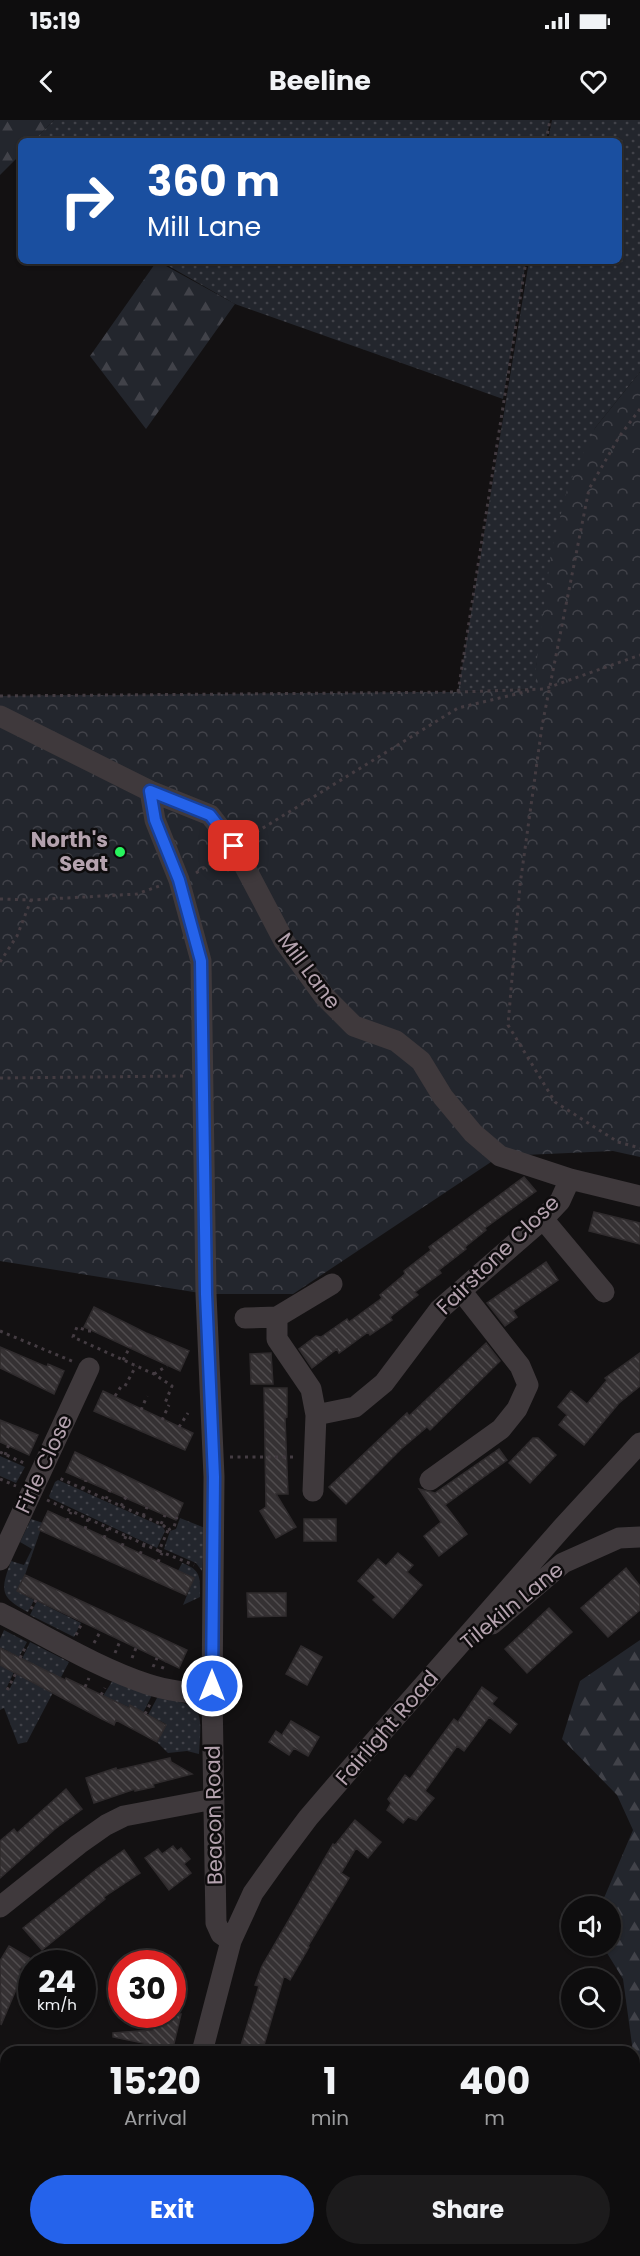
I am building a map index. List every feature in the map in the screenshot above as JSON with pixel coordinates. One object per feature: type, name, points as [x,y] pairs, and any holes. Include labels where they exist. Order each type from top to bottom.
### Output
[{"type":"street","name":"Mill Lane","points":[[0,716],[150,791],[210,815],[234,846],[284,941],[324,996],[354,1026],[396,1041],[421,1060],[443,1096],[473,1133],[500,1156],[570,1179],[640,1196]]},
{"type":"street","name":"Beacon Road","points":[[150,791],[155,820],[179,880],[201,961],[206,1294],[213,1457],[212,1695],[216,1923],[221,1934],[231,1941]]},
{"type":"street","name":"Fairstone Close","points":[[316,1415],[355,1407],[384,1383],[439,1310],[462,1292],[561,1201],[570,1179]]},
{"type":"street","points":[[543,1219],[604,1292]]},
{"type":"street","points":[[245,1318],[277,1317],[332,1284]]},
{"type":"street","points":[[430,1480],[501,1429],[518,1409],[528,1385],[520,1366],[462,1292]]},
{"type":"street","points":[[277,1317],[277,1338],[311,1389],[316,1415],[313,1491]]},
{"type":"street","name":"Firle Close","points":[[0,1560],[89,1368]]},
{"type":"street","name":"Fairlight Road","points":[[204,2046],[231,1941],[253,1893],[308,1818],[554,1537],[640,1443]]},
{"type":"street","name":"Tilekiln Lane","points":[[453,1653],[484,1632],[563,1563],[619,1538],[640,1537]]},
{"type":"street","points":[[0,1613],[98,1663],[147,1684],[182,1692],[212,1695]]},
{"type":"street","points":[[0,1908],[71,1850],[106,1825],[124,1816],[199,1800],[214,1799]]},
{"type":"path","points":[[547,138],[550,120]]},
{"type":"path","points":[[458,692],[526,264]]},
{"type":"path","points":[[640,409],[620,436],[589,489],[549,687],[520,885],[508,1024],[555,1102],[618,1142],[640,1148]]},
{"type":"path","points":[[0,899],[31,900],[137,894],[200,872],[234,846],[458,708],[549,687],[640,655]]},
{"type":"path","points":[[0,696],[458,692],[536,689]]},
{"type":"path","points":[[0,962],[17,936],[31,900]]},
{"type":"path","points":[[0,1078],[204,1076]]},
{"type":"path","points":[[91,1331],[77,1327],[73,1337],[154,1374],[172,1386],[162,1420]]},
{"type":"path","points":[[0,1331],[89,1368]]},
{"type":"path","points":[[123,1360],[131,1345]]},
{"type":"path","points":[[115,1396],[136,1366]]},
{"type":"path","points":[[154,1374],[167,1366]]},
{"type":"path","points":[[141,1410],[147,1396]]},
{"type":"path","points":[[179,1427],[188,1413]]},
{"type":"path","points":[[5,1455],[9,1444]]},
{"type":"path","points":[[0,1452],[29,1466]]},
{"type":"path","points":[[213,1457],[314,1457]]},
{"type":"path","points":[[55,1476],[161,1524],[168,1530]]},
{"type":"path","points":[[0,1479],[18,1487]]},
{"type":"path","points":[[83,1489],[87,1480]]},
{"type":"path","points":[[106,1499],[110,1490]]},
{"type":"path","points":[[122,1506],[126,1497]]},
{"type":"path","points":[[44,1499],[195,1565],[212,1589]]},
{"type":"path","points":[[143,1516],[147,1507]]},
{"type":"path","points":[[67,1521],[71,1511]]},
{"type":"path","points":[[161,1524],[165,1515]]},
{"type":"path","points":[[158,1562],[168,1530],[174,1527],[177,1517]]},
{"type":"path","points":[[85,1529],[88,1519]]},
{"type":"path","points":[[104,1538],[108,1528]]},
{"type":"path","points":[[122,1546],[126,1536]]},
{"type":"path","points":[[140,1554],[144,1544]]},
{"type":"path","points":[[92,1648],[100,1632]]},
{"type":"path","points":[[112,1658],[120,1641]]},
{"type":"path","points":[[7,1690],[16,1673]]},
{"type":"green space","points":[[0,120],[54,120],[36,138],[18,138],[18,157],[0,175]]},
{"type":"green space","points":[[54,120],[550,120],[547,138],[36,138]]},
{"type":"green space","points":[[552,120],[640,120],[640,372],[595,428],[536,666],[536,689],[458,692],[529,264],[622,264],[622,138],[549,138]]},
{"type":"green space","points":[[155,264],[162,264],[235,304],[146,429],[90,356]]},
{"type":"green space","points":[[165,264],[526,264],[503,399],[235,304]]},
{"type":"green space","points":[[640,372],[640,1157],[613,1151],[500,1156],[293,1294],[206,1294],[0,1261],[0,696],[458,692],[536,689],[536,666],[551,553],[568,486],[595,428]]},
{"type":"green space","points":[[458,692],[0,1261],[0,696]]},
{"type":"green space","points":[[0,1456],[25,1467],[16,1483],[0,1476]]},
{"type":"green space","points":[[58,1480],[163,1527],[165,1531],[157,1548],[50,1498],[55,1482]]},
{"type":"green space","points":[[180,1518],[205,1528],[202,1571],[196,1563],[164,1549],[170,1531],[176,1529]]},
{"type":"green space","points":[[31,1519],[43,1523],[17,1591],[34,1600],[28,1612],[7,1597],[4,1586],[11,1561],[24,1565],[32,1549],[20,1542]]},
{"type":"green space","points":[[182,1563],[196,1572],[200,1585],[200,1597],[183,1605],[194,1578],[178,1571]]},
{"type":"green space","points":[[37,1601],[81,1623],[74,1637],[30,1615]]},
{"type":"green space","points":[[4,1630],[27,1642],[19,1657],[2,1648],[0,1651],[0,1639]]},
{"type":"green space","points":[[640,1640],[640,2046],[632,2046],[621,1968],[616,1968],[609,1956],[621,1956],[621,1896],[605,1896],[633,1830],[617,1795],[562,1739],[580,1681]]},
{"type":"green space","points":[[30,1642],[69,1662],[27,1742],[18,1744],[4,1708],[0,1710],[0,1665],[14,1672],[6,1689],[9,1690],[17,1674],[50,1673],[22,1659]]},
{"type":"green space","points":[[113,1680],[153,1693],[143,1713],[103,1696]]},
{"type":"green space","points":[[158,1696],[184,1703],[197,1712],[200,1726],[199,1754],[187,1751],[168,1753],[157,1742],[166,1724],[148,1715]]},
{"type":"building","points":[[524,1177],[536,1191],[485,1228],[486,1230],[465,1247],[466,1249],[439,1270],[441,1273],[415,1292],[418,1295],[390,1317],[392,1320],[370,1335],[368,1332],[339,1353],[337,1349],[312,1368],[299,1349],[316,1336],[321,1337],[347,1319],[349,1322],[382,1298],[380,1295],[405,1274],[404,1271],[431,1250],[429,1247]]},
{"type":"building","points":[[594,1212],[640,1223],[640,1244],[589,1231]]},
{"type":"building","points":[[546,1262],[558,1280],[513,1311],[517,1317],[505,1326],[487,1303]]},
{"type":"building","points":[[94,1307],[189,1351],[180,1371],[84,1327]]},
{"type":"building","points":[[486,1343],[500,1361],[430,1430],[427,1427],[401,1449],[346,1504],[329,1487],[407,1413],[409,1416]]},
{"type":"building","points":[[0,1347],[47,1367],[48,1364],[64,1371],[54,1394],[0,1368]]},
{"type":"building","points":[[271,1353],[273,1384],[251,1384],[250,1354]]},
{"type":"building","points":[[640,1353],[640,1386],[619,1403],[584,1445],[559,1425],[567,1415],[558,1407],[571,1391],[587,1404],[607,1380],[605,1378]]},
{"type":"building","points":[[264,1388],[287,1388],[287,1417],[285,1418],[288,1494],[276,1494],[296,1527],[276,1538],[260,1511],[266,1507]]},
{"type":"building","points":[[103,1391],[193,1433],[185,1450],[94,1411]]},
{"type":"building","points":[[0,1420],[38,1435],[29,1455],[0,1442]]},
{"type":"building","points":[[533,1438],[538,1438],[556,1455],[530,1483],[509,1463]]},
{"type":"building","points":[[499,1449],[507,1460],[445,1505],[467,1534],[439,1556],[424,1536],[441,1522],[419,1489],[435,1493]]},
{"type":"building","points":[[75,1452],[183,1503],[176,1520],[66,1472]]},
{"type":"building","points":[[48,1511],[194,1578],[186,1595],[39,1530]]},
{"type":"building","points":[[304,1519],[336,1519],[336,1541],[304,1541]]},
{"type":"building","points":[[398,1553],[413,1565],[407,1572],[422,1585],[393,1618],[373,1600],[376,1597],[358,1581],[378,1559],[386,1566]]},
{"type":"building","points":[[626,1568],[640,1586],[640,1610],[608,1637],[581,1608]]},
{"type":"building","points":[[25,1575],[187,1650],[179,1668],[17,1591]]},
{"type":"building","points":[[247,1593],[286,1593],[286,1616],[248,1617]]},
{"type":"building","points":[[549,1608],[572,1632],[527,1673],[505,1649]]},
{"type":"building","points":[[301,1646],[322,1657],[307,1685],[286,1674]]},
{"type":"building","points":[[0,1648],[65,1680],[66,1678],[129,1708],[130,1705],[166,1725],[157,1742],[116,1720],[114,1725],[0,1665]]},
{"type":"building","points":[[482,1687],[497,1698],[492,1704],[517,1724],[510,1733],[489,1717],[464,1751],[457,1746],[425,1791],[434,1798],[416,1820],[408,1817],[403,1823],[387,1810],[391,1803],[388,1799],[405,1775],[410,1779],[454,1719],[458,1722]]},
{"type":"building","points":[[291,1721],[319,1737],[308,1756],[294,1748],[289,1755],[269,1742],[276,1731],[282,1735]]},
{"type":"building","points":[[170,1758],[171,1762],[192,1774],[94,1803],[86,1778],[116,1768],[117,1770]]},
{"type":"building","points":[[66,1789],[82,1809],[55,1829],[0,1878],[0,1841],[14,1829],[17,1833]]},
{"type":"building","points":[[355,1820],[381,1842],[368,1858],[356,1848],[341,1873],[349,1878],[290,1980],[284,1976],[264,2046],[241,2046],[259,1986],[255,1985],[262,1966],[333,1844],[335,1845]]},
{"type":"building","points":[[173,1846],[177,1851],[181,1848],[190,1859],[184,1864],[191,1873],[169,1890],[145,1858],[158,1849],[162,1854]]},
{"type":"building","points":[[124,1850],[140,1873],[104,1897],[105,1899],[42,1950],[23,1928]]},
{"type":"building","points":[[9,1946],[18,1951],[18,1985],[1,2025],[0,1961]]},
{"type":"building","points":[[152,2028],[178,2028],[173,2046],[148,2046],[148,2044],[113,2037],[113,2033],[152,2030]]},
{"type":"place","name":"North's Seat","points":[[120,852]]},
{"type":"route","points":[[212,1686],[214,1477],[206,1294],[201,961],[179,880],[155,820],[150,791],[210,815],[234,846]]}]
